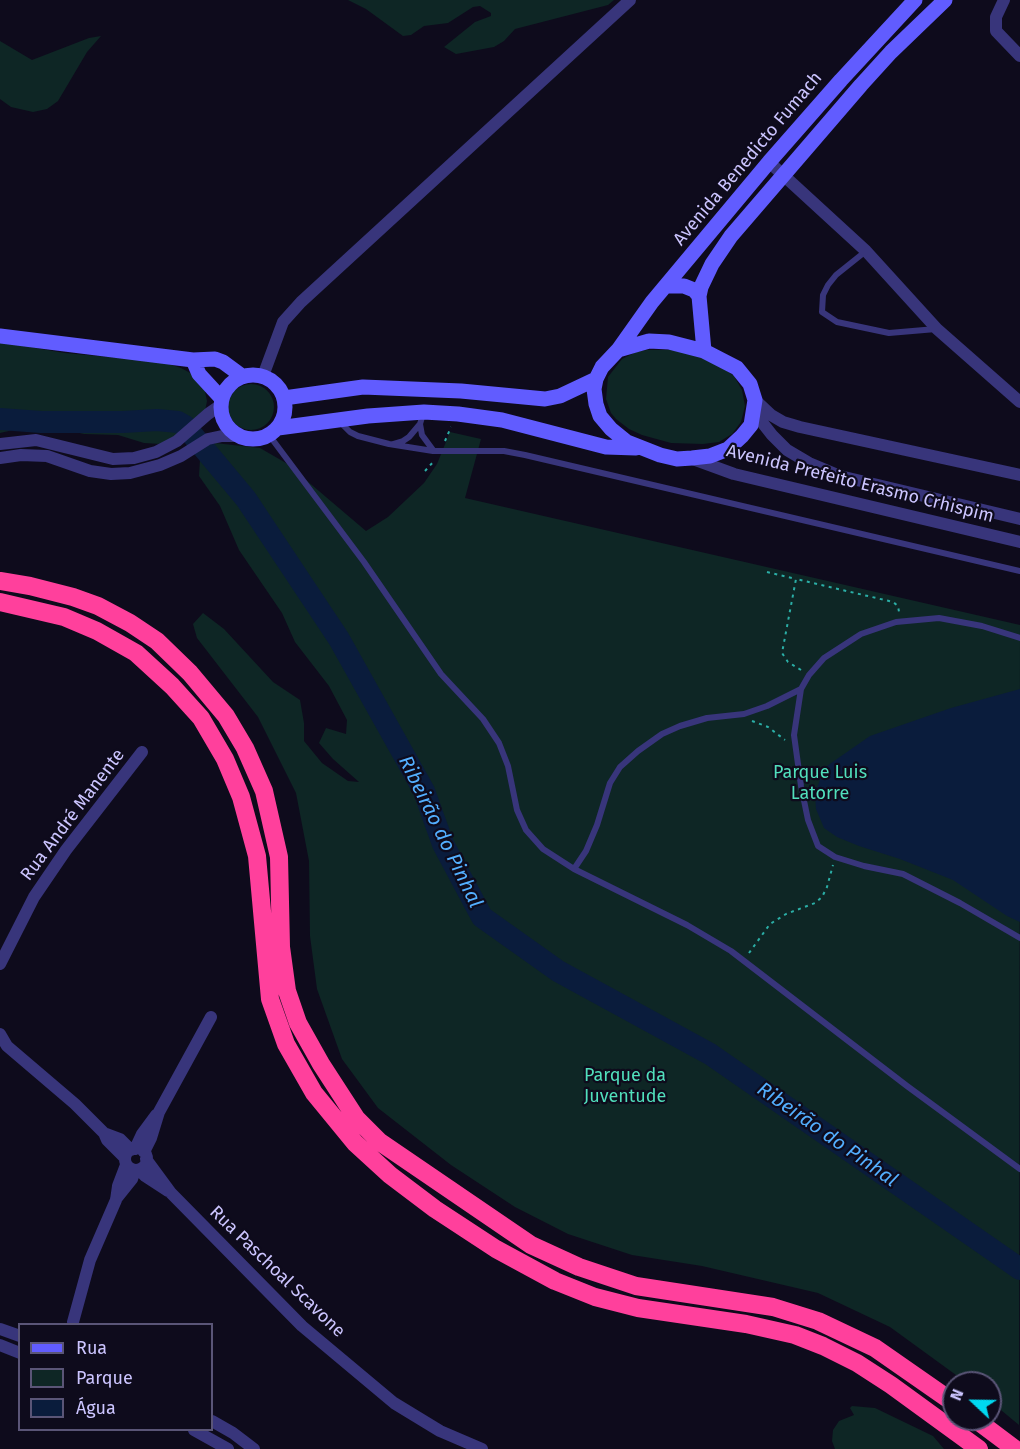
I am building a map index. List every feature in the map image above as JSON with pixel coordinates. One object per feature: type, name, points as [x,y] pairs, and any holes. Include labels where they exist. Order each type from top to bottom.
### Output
[{"type":"highway","points":[[0,581],[72,597],[98,606],[130,623],[157,641],[182,665],[226,716],[245,748],[264,791],[279,857],[281,947],[287,991],[298,1023],[356,1118],[380,1142],[531,1245],[579,1267],[636,1286],[773,1307],[818,1321],[875,1348],[942,1395]]},
{"type":"highway","points":[[0,602],[64,617],[97,631],[136,653],[172,686],[201,718],[225,759],[241,797],[257,856],[270,999],[286,1044],[314,1093],[355,1143],[390,1175],[435,1209],[496,1249],[555,1281],[585,1293],[638,1308],[746,1324],[795,1335],[823,1346],[857,1363],[891,1385],[979,1449]]},
{"type":"highway","points":[[991,1431],[1016,1449]]},
{"type":"main road","name":"Avenida Benedicto Fumach","points":[[618,350],[666,286],[769,162],[848,71],[915,0]]},
{"type":"main road","name":"Avenida Benedicto Fumach","points":[[704,351],[699,296],[712,264],[731,236],[891,52],[945,0]]},
{"type":"main road","points":[[666,286],[684,286],[694,290],[699,296]]},
{"type":"main road","points":[[0,336],[193,360],[202,358],[223,362],[242,376]]},
{"type":"main road","points":[[660,341],[704,351],[737,368],[750,384],[755,406],[751,425],[728,448],[710,456],[677,459],[627,442],[610,429],[600,416],[594,389],[596,379],[608,360],[618,350],[637,344],[660,341]]},
{"type":"main road","points":[[193,360],[199,374],[222,402]]},
{"type":"main road","points":[[273,432],[283,419],[284,398],[280,388],[263,376],[242,376],[233,382],[226,389],[222,402],[223,420],[238,436],[248,439],[259,439],[273,432],[368,416],[422,418],[458,414],[502,420],[597,445],[642,448]]},
{"type":"main road","points":[[284,398],[363,387],[461,391],[545,399],[560,396],[596,379]]},
{"type":"street","points":[[263,376],[283,322],[301,302],[630,0]]},
{"type":"street","points":[[1004,0],[996,17],[996,31],[1020,56]]},
{"type":"street","points":[[769,162],[866,251],[937,329],[1020,402]]},
{"type":"street","points":[[0,444],[36,440],[113,459],[134,458],[156,452],[177,441],[222,402]]},
{"type":"street","points":[[755,406],[792,424],[1020,474]]},
{"type":"street","name":"Avenida Prefeito Erasmo Crhispim","points":[[755,406],[772,435],[786,450],[809,463],[840,476],[1020,519]]},
{"type":"street","points":[[0,458],[21,455],[46,456],[90,471],[111,474],[130,473],[181,456],[208,439],[238,436]]},
{"type":"street","name":"Avenida Prefeito Erasmo Crhispim","points":[[692,458],[734,474],[1020,542]]},
{"type":"street","name":"Rua André Manente","points":[[0,964],[34,897],[66,850],[142,752]]},
{"type":"street","points":[[73,1322],[90,1260],[116,1200],[118,1186],[135,1159],[151,1120],[159,1112],[211,1017]]},
{"type":"street","name":"Rua Paschoal Scavone","points":[[0,1034],[4,1045],[75,1104],[104,1133],[120,1139],[155,1183],[171,1193],[302,1326],[394,1403],[440,1431],[483,1449]]},
{"type":"street","points":[[0,1329],[18,1335]]},
{"type":"street","points":[[0,1346],[18,1352]]},
{"type":"street","points":[[213,1422],[254,1449]]},
{"type":"street","points":[[196,1431],[228,1449]]},
{"type":"lane","points":[[866,251],[836,275],[828,285],[823,295],[822,312],[837,322],[889,333],[937,329]]},
{"type":"lane","points":[[389,444],[409,437],[422,418]]},
{"type":"lane","points":[[422,418],[422,435],[434,451]]},
{"type":"lane","points":[[339,421],[350,432],[358,436],[389,444],[434,451],[504,451],[525,454],[1020,571]]},
{"type":"lane","points":[[273,432],[441,674],[483,719],[494,735],[508,766],[517,810],[526,830],[543,849],[574,869],[687,925],[744,961],[1020,1169]]},
{"type":"lane","points":[[1020,638],[939,618],[901,621],[861,633],[824,658],[809,675],[801,688],[795,735],[808,820],[818,846],[835,857],[903,874],[960,903],[1020,938]]},
{"type":"lane","points":[[574,869],[586,851],[610,783],[620,767],[662,734],[680,726],[767,706],[801,688]]},
{"type":"path","points":[[768,572],[893,602],[898,606],[901,621]]},
{"type":"path","points":[[796,579],[782,653],[788,662],[809,675]]},
{"type":"path","points":[[735,715],[768,727],[782,736],[797,753]]},
{"type":"path","points":[[744,961],[770,924],[822,897],[835,857]]},
{"type":"green space","points":[[348,0],[614,0],[608,5],[515,29],[504,41],[494,47],[456,54],[444,47],[475,22],[491,16],[491,13],[480,6],[473,7],[448,23],[424,26],[411,35],[403,36],[366,9]]},
{"type":"green space","points":[[101,36],[87,52],[58,101],[47,109],[33,112],[11,107],[0,99],[0,41],[32,60],[89,38]]},
{"type":"green space","points":[[0,342],[65,353],[163,362],[181,368],[196,376],[204,387],[207,401],[205,411],[176,438],[161,444],[144,443],[118,435],[84,434],[39,424],[0,433]]},
{"type":"green space","points":[[671,350],[697,355],[734,376],[742,390],[745,406],[741,422],[732,434],[719,442],[671,443],[642,435],[616,419],[606,399],[608,377],[622,359],[636,352]]},
{"type":"green space","points":[[251,384],[267,391],[274,407],[267,423],[251,430],[235,423],[228,407],[235,391]]},
{"type":"green space","points":[[450,432],[481,439],[465,498],[1020,625],[1019,1425],[1002,1411],[1002,1371],[950,1371],[890,1327],[818,1293],[702,1266],[632,1255],[568,1234],[515,1207],[451,1165],[378,1108],[342,1059],[317,989],[310,936],[309,861],[296,793],[258,717],[197,638],[193,624],[203,613],[224,629],[273,682],[300,700],[304,741],[322,763],[348,781],[359,782],[319,743],[326,728],[346,734],[347,720],[329,686],[295,642],[282,613],[239,550],[220,506],[199,476],[200,459],[215,443],[260,448],[286,463],[366,531],[388,517],[424,483],[437,464]]},
{"type":"green space","points":[[852,1406],[875,1408],[933,1436],[944,1449],[835,1449],[832,1441],[833,1430],[839,1421],[854,1415],[850,1408]]},
{"type":"water","points":[[1020,689],[1020,922],[1007,916],[953,880],[859,846],[837,837],[824,828],[816,809],[815,794],[824,768],[870,736],[951,708]]},
{"type":"waterway","name":"Ribeirão do Pinhal","points":[[0,419],[41,422],[157,420],[178,422],[185,426],[246,499],[339,639],[424,791],[443,844],[482,917],[558,971],[710,1054],[1020,1269]]},
{"type":"park label","name":"Parque Luis Latorre","points":[[820,783]]},
{"type":"park label","name":"Parque da Juventude","points":[[625,1086]]}]
